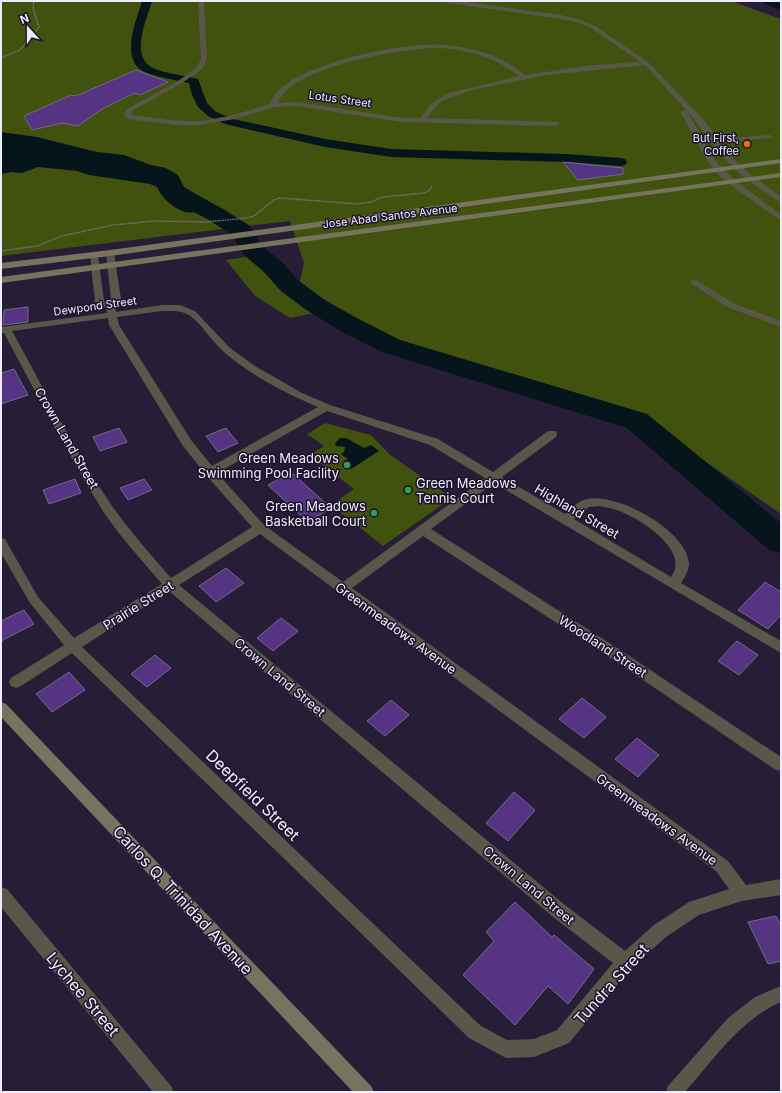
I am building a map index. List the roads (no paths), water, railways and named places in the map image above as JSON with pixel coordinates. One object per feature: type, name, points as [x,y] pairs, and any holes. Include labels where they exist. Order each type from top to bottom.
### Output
[{"type":"main road","name":"Jose Abad Santos Avenue","points":[[1,266],[110,253],[781,161]]},
{"type":"main road","name":"Jose Abad Santos Avenue","points":[[1,280],[781,175]]},
{"type":"main road","name":"Carlos Q. Trinidad Avenue","points":[[1,708],[365,1092]]},
{"type":"street","name":"Lotus Street","points":[[201,1],[204,59],[199,68],[180,82],[129,110],[128,114],[130,117],[137,120],[175,123],[198,122],[235,117],[273,105],[297,104],[402,120],[556,124]]},
{"type":"street","points":[[448,1],[579,21],[593,27],[652,68],[700,121],[714,141],[738,167],[781,201]]},
{"type":"street","points":[[273,105],[278,95],[292,83],[312,73],[360,58],[402,49],[438,47],[468,50],[494,58],[511,66],[523,76]]},
{"type":"street","points":[[422,120],[438,101],[447,96],[475,87],[523,76],[646,63]]},
{"type":"street","points":[[652,68],[691,122],[718,170],[781,219]]},
{"type":"street","points":[[110,253],[116,299],[110,311]]},
{"type":"street","name":"Greenmeadows Avenue","points":[[94,254],[97,268],[100,302],[110,311],[114,325],[187,443],[210,472],[260,528],[722,866],[742,893]]},
{"type":"street","points":[[695,282],[730,305],[781,324]]},
{"type":"street","name":"Dewpond Street","points":[[4,330],[110,311],[180,308],[192,313]]},
{"type":"street","name":"Highland Street","points":[[192,313],[227,350],[251,368],[298,395],[326,407],[434,442],[781,648]]},
{"type":"street","name":"Crown Land Street","points":[[4,330],[106,506],[135,544],[170,584],[559,911],[625,962]]},
{"type":"street","points":[[210,472],[326,407]]},
{"type":"street","points":[[342,589],[552,434]]},
{"type":"street","points":[[566,520],[576,510],[588,503],[598,502],[611,504],[644,519],[673,543],[682,559],[682,573],[673,584]]},
{"type":"street","name":"Prairie Street","points":[[16,682],[260,528]]},
{"type":"street","name":"Woodland Street","points":[[423,530],[620,657],[781,765]]},
{"type":"street","name":"Deepfield Street","points":[[1,542],[34,600],[73,646],[475,1032],[506,1049]]},
{"type":"street","name":"Tundra Street","points":[[506,1049],[534,1048],[564,1037],[625,962],[660,931],[695,908],[742,893],[781,887]]},
{"type":"street","name":"Lychee Street","points":[[1,895],[165,1092]]},
{"type":"lane","points":[[714,141],[770,137]]},
{"type":"lane","points":[[674,1092],[734,1024],[761,1003],[781,994]]},
{"type":"waterway","points":[[147,1],[135,44],[137,58],[142,66],[150,71],[194,81],[197,95],[202,105],[212,114],[229,122],[325,143],[391,153],[566,158],[621,162]]},
{"type":"waterway","points":[[771,1],[781,5]]},
{"type":"waterway","points":[[168,186],[181,196],[217,215],[242,231],[251,249],[273,267],[290,286],[314,304],[346,323],[391,346],[637,421],[781,541]]},
{"type":"place","name":"But First, Coffee","points":[[747,144]]},
{"type":"place","name":"Green Meadows Swimming Pool Facility","points":[[347,465]]},
{"type":"place","name":"Green Meadows Tennis Court","points":[[408,490]]},
{"type":"place","name":"Green Meadows Basketball Court","points":[[374,513]]}]
